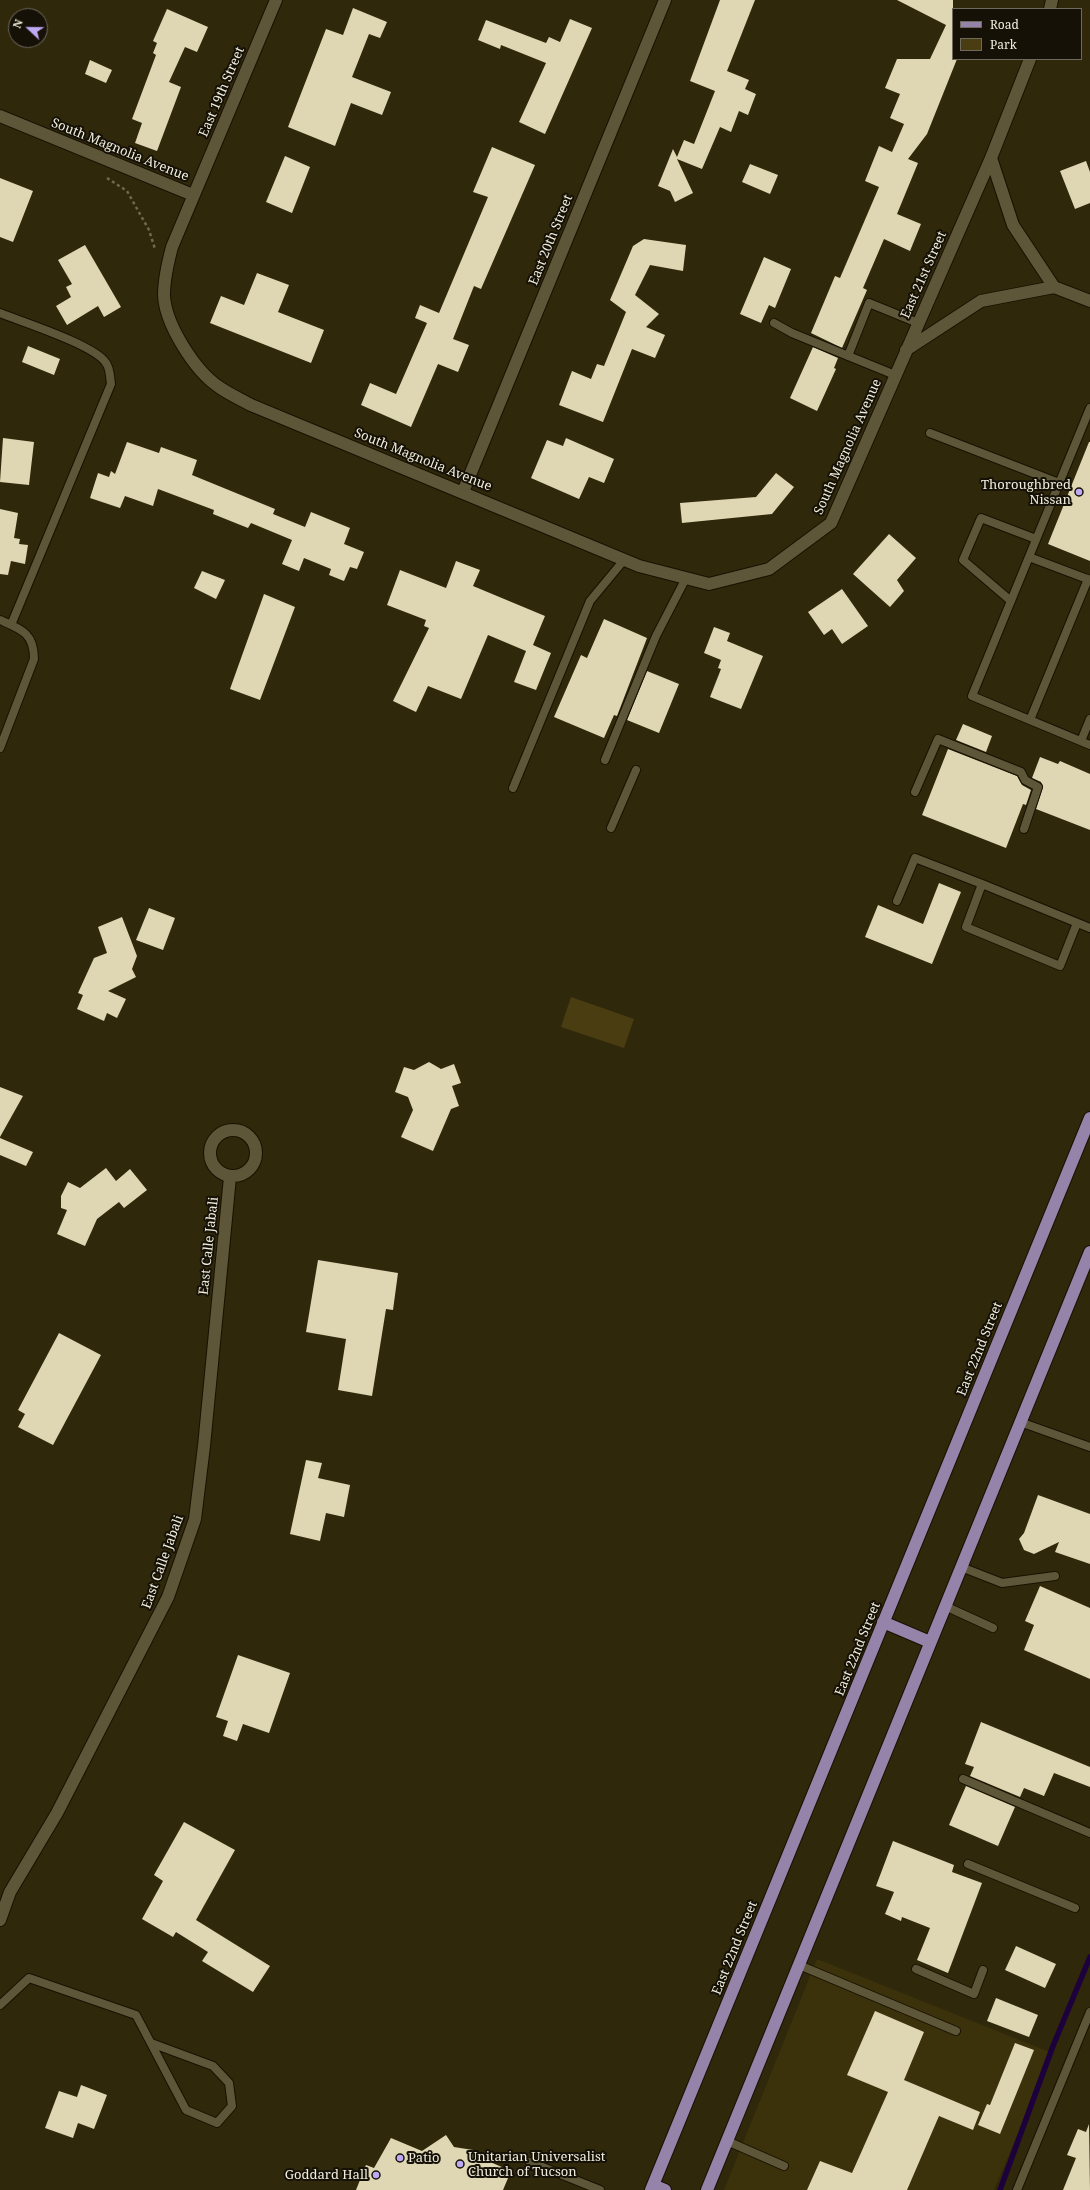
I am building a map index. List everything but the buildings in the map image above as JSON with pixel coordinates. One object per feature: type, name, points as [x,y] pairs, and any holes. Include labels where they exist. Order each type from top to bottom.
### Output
[{"type":"main road","name":"East 22nd Street","points":[[652,2188],[1090,1118]]},
{"type":"main road","points":[[707,2190],[1090,1252]]},
{"type":"main road","points":[[883,1622],[930,1642]]},
{"type":"main road","points":[[652,2188],[664,2190]]},
{"type":"street","name":"East 19th Street","points":[[193,195],[276,0]]},
{"type":"street","name":"East 20th Street","points":[[463,492],[665,0]]},
{"type":"street","name":"East 21st Street","points":[[906,350],[991,158],[1030,60]]},
{"type":"street","name":"South Magnolia Avenue","points":[[0,116],[193,195],[172,247],[167,267],[164,296],[174,329],[191,359],[218,387],[251,405],[639,566],[709,584],[769,569],[831,523],[906,350]]},
{"type":"street","points":[[991,158],[1013,225],[1054,287]]},
{"type":"street","points":[[906,350],[981,301],[1054,287],[1090,301]]},
{"type":"street","name":"East Calle Jabali","points":[[0,1920],[10,1892],[57,1813],[168,1597],[195,1519],[204,1446],[230,1177]]},
{"type":"lane","points":[[848,356],[870,303],[918,323]]},
{"type":"lane","points":[[0,313],[71,342],[100,356],[107,363],[110,384],[11,625]]},
{"type":"lane","points":[[774,323],[792,334],[895,375]]},
{"type":"lane","points":[[1090,408],[972,696],[1090,745]]},
{"type":"lane","points":[[930,433],[1059,483]]},
{"type":"lane","points":[[1011,601],[963,560],[981,518],[1036,539]]},
{"type":"lane","points":[[1029,557],[1089,580],[1030,720]]},
{"type":"lane","points":[[513,788],[590,601],[624,560]]},
{"type":"lane","points":[[605,760],[656,636],[686,578]]},
{"type":"lane","points":[[0,620],[27,634],[34,649],[34,659],[0,748]]},
{"type":"lane","points":[[1081,741],[1090,719]]},
{"type":"lane","points":[[915,792],[938,738],[1021,772],[1025,780],[1038,787],[1024,830]]},
{"type":"lane","points":[[611,828],[636,770]]},
{"type":"lane","points":[[897,901],[915,858],[1090,928]]},
{"type":"lane","points":[[982,884],[966,927],[1060,966],[1077,923]]},
{"type":"lane","points":[[1020,1422],[1090,1447]]},
{"type":"lane","points":[[961,1567],[1002,1583],[1055,1576]]},
{"type":"lane","points":[[945,1606],[993,1628]]},
{"type":"lane","points":[[963,1779],[1090,1833]]},
{"type":"lane","points":[[968,1864],[1075,1908]]},
{"type":"lane","points":[[799,1965],[956,2031]]},
{"type":"lane","points":[[916,1969],[974,1994],[983,1970]]},
{"type":"lane","points":[[0,2005],[29,1978],[136,2016],[186,2110],[217,2123],[232,2106],[230,2083],[213,2066],[151,2043]]},
{"type":"lane","points":[[1017,2190],[1090,2012]]},
{"type":"lane","points":[[727,2141],[784,2166]]},
{"type":"lane","points":[[530,2162],[600,2190]]},
{"type":"path","points":[[101,174],[127,192],[149,230],[156,255]]},
{"type":"shaded area","points":[[817,1959],[1052,2053],[994,2190],[724,2190]]},
{"type":"green space","points":[[571,997],[634,1019],[624,1048],[561,1027]]},
{"type":"waterway","points":[[1000,2190],[1053,2046],[1090,1957]]},
{"type":"place","name":"Thoroughbred Nissan","points":[[1079,492]]},
{"type":"place","name":"Patio","points":[[400,2158]]},
{"type":"place","name":"Unitarian Universalist Church of Tucson","points":[[460,2164]]},
{"type":"place","name":"Goddard Hall","points":[[376,2175]]}]
